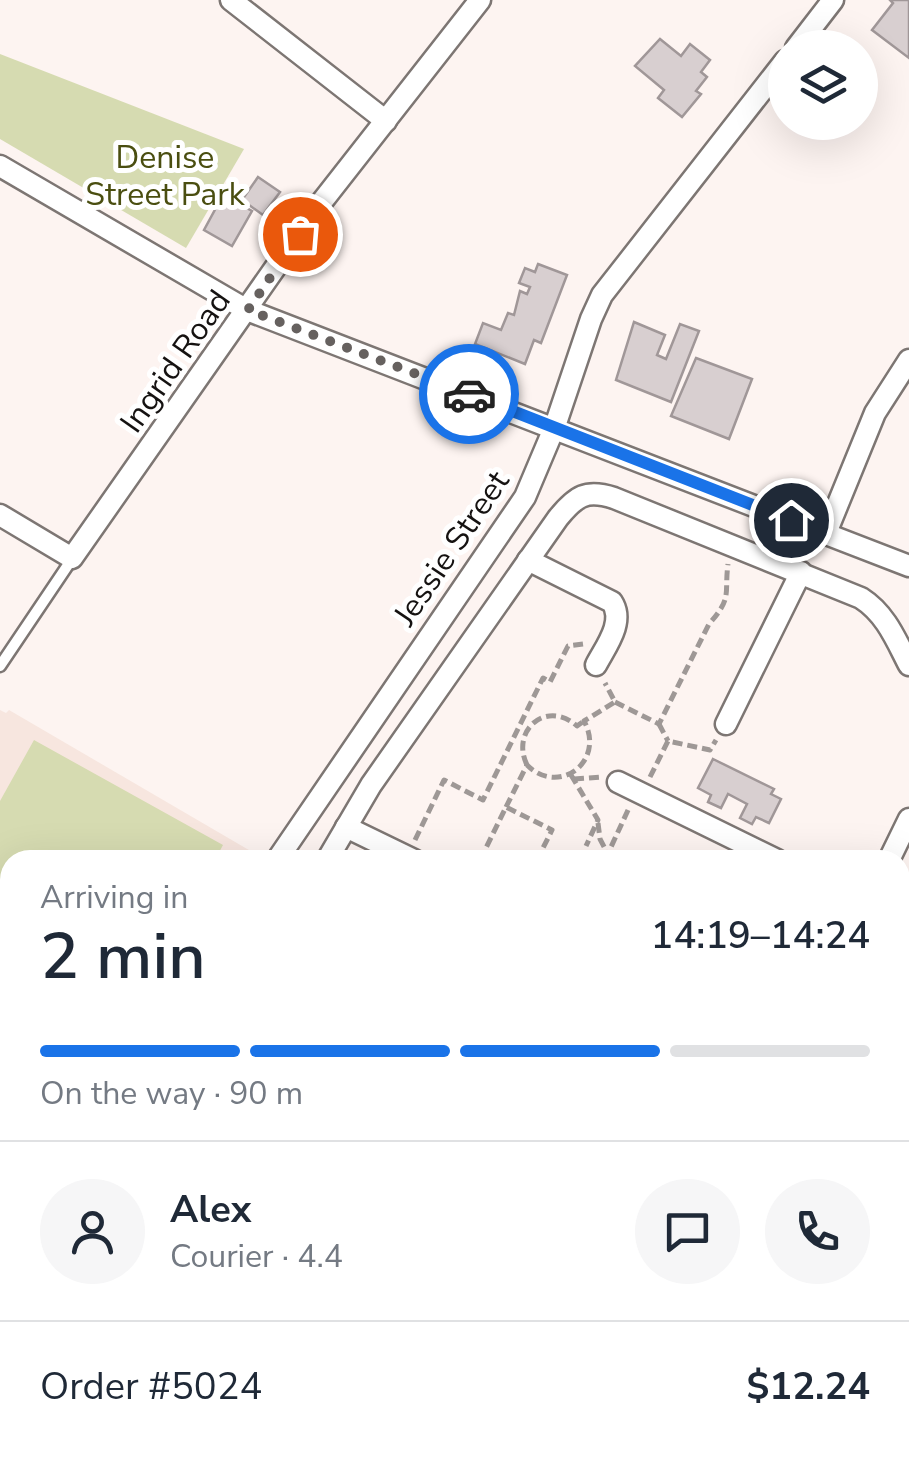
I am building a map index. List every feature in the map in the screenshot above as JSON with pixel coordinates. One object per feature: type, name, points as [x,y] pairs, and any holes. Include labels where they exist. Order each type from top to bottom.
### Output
[{"type":"street","points":[[231,0],[386,121]]},
{"type":"street","name":"Ingrid Road","points":[[72,558],[317,208],[480,0]]},
{"type":"street","points":[[810,30],[834,0]]},
{"type":"street","name":"Jessie Street","points":[[284,850],[525,496],[602,296],[768,84]]},
{"type":"street","points":[[0,166],[248,310],[909,566]]},
{"type":"street","points":[[826,534],[875,413],[909,360]]},
{"type":"street","points":[[333,850],[371,784],[528,560],[572,501],[582,494],[596,492],[801,572],[874,606],[909,665]]},
{"type":"street","points":[[0,516],[72,558]]},
{"type":"street","points":[[528,560],[612,602],[618,617],[596,665]]},
{"type":"street","points":[[726,724],[801,572]]},
{"type":"street","points":[[632,789],[757,850]]},
{"type":"street","points":[[895,850],[909,819]]},
{"type":"street","points":[[346,827],[393,850]]},
{"type":"lane","name":"Ingrid Road","points":[[0,666],[72,558]]},
{"type":"path","points":[[659,724],[729,592],[726,574],[730,544]]},
{"type":"path","points":[[413,850],[444,780],[483,800],[522,729],[543,678],[550,682],[568,646],[608,640]]},
{"type":"path","points":[[596,665],[616,702],[659,724],[668,742]]},
{"type":"path","points":[[522,729],[544,716],[562,716],[577,726],[616,702]]},
{"type":"path","points":[[526,765],[547,778],[571,774],[589,755],[591,738],[584,721]]},
{"type":"path","points":[[668,742],[710,750],[726,724]]},
{"type":"path","points":[[485,850],[526,765],[522,729]]},
{"type":"path","points":[[611,850],[632,789],[668,742]]},
{"type":"path","points":[[571,774],[598,820],[606,850]]},
{"type":"path","points":[[506,807],[552,830],[542,850]]},
{"type":"path","points":[[586,846],[598,820]]},
{"type":"shaded area","points":[[0,710],[9,710],[249,850],[0,850]]},
{"type":"green space","name":"Denise Street Park","points":[[0,54],[244,149],[186,248],[0,139]]},
{"type":"green space","points":[[34,740],[223,845],[220,850],[0,850],[0,801]]},
{"type":"building","points":[[890,0],[909,0],[909,58],[878,35],[878,30],[872,30],[893,3]]},
{"type":"building","points":[[660,39],[681,56],[690,44],[710,60],[701,72],[707,77],[696,91],[701,94],[682,117],[658,98],[664,90],[635,66]]},
{"type":"building","points":[[258,177],[280,192],[263,215],[242,200]]},
{"type":"building","points":[[223,195],[252,211],[232,246],[204,230]]},
{"type":"building","points":[[538,264],[567,275],[541,343],[534,340],[525,364],[475,344],[483,323],[501,330],[508,313],[514,315],[520,291],[527,294],[530,287],[519,283],[525,268],[535,272]]},
{"type":"building","points":[[634,322],[665,335],[657,355],[666,359],[680,324],[699,331],[671,402],[616,380]]},
{"type":"building","points":[[696,358],[752,379],[729,439],[671,416]]},
{"type":"building","points":[[713,759],[774,789],[771,794],[781,799],[769,823],[756,817],[752,824],[740,818],[747,804],[728,794],[721,808],[708,802],[711,795],[698,788]]},
{"type":"way so far","points":[[300,234],[248,310],[469,394]]},
{"type":"route","points":[[469,394],[791,520]]}]
